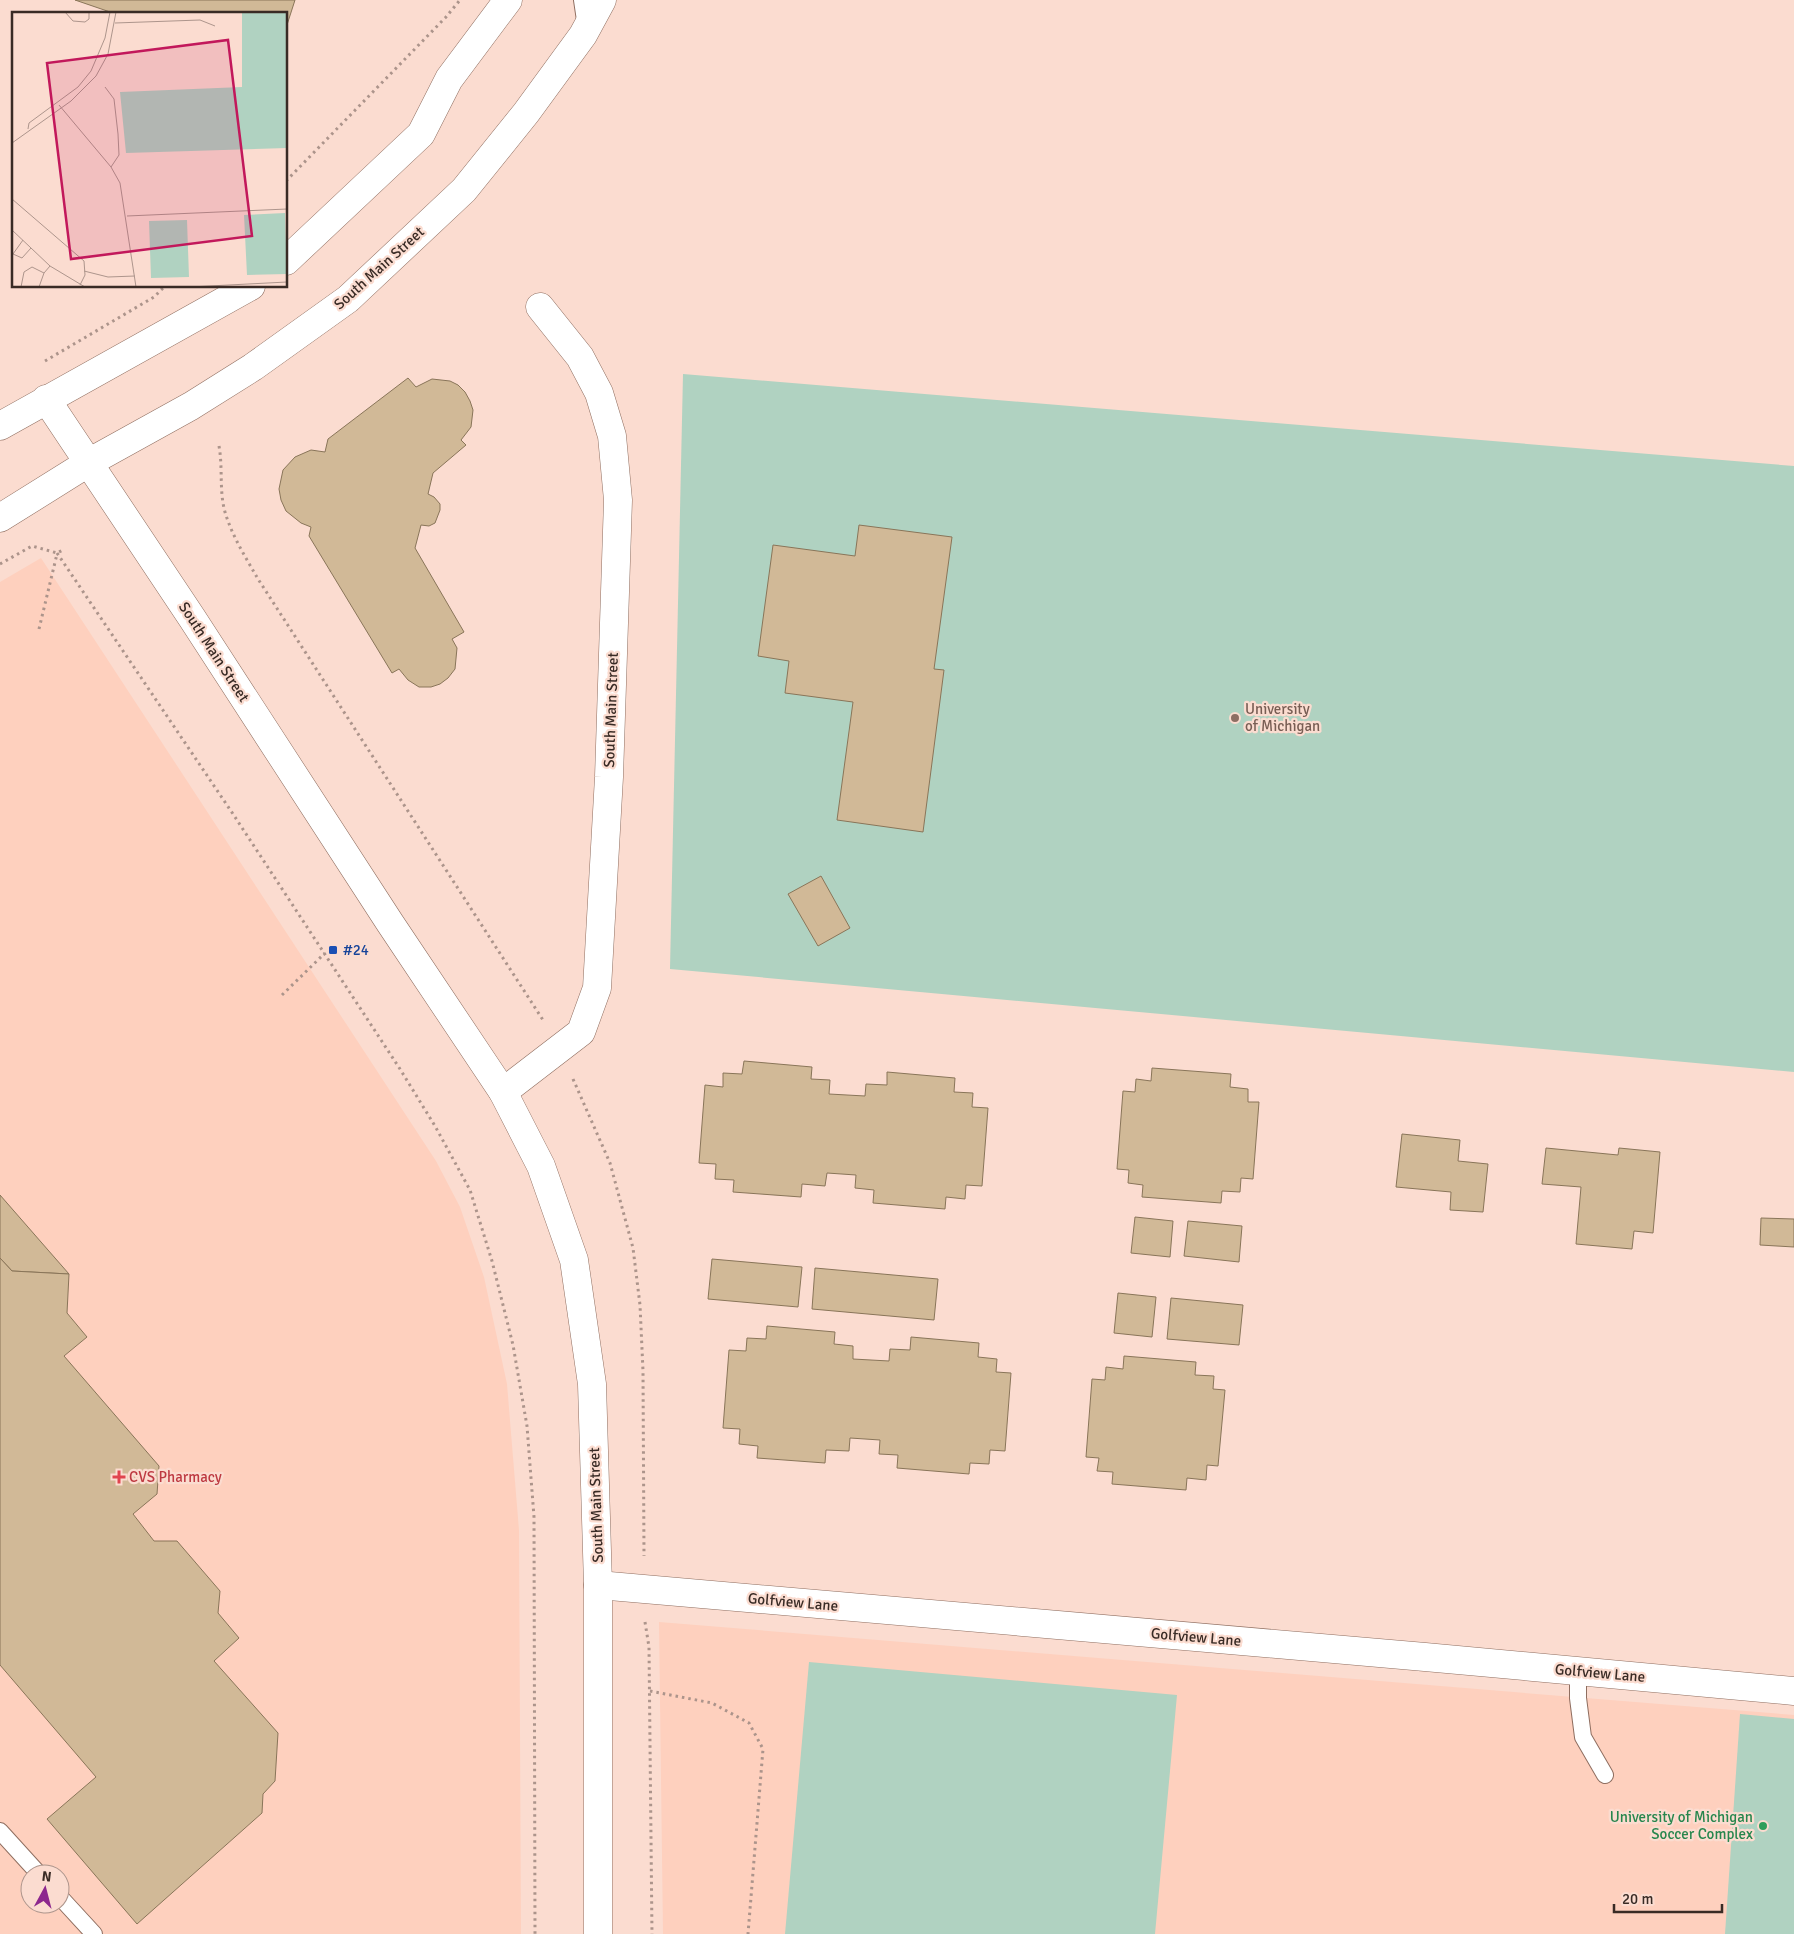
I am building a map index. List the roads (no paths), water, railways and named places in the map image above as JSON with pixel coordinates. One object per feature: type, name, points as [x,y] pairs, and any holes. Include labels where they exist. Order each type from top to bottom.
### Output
[{"type":"street","points":[[288,259],[421,134],[449,79],[508,0]]},
{"type":"street","name":"South Main Street","points":[[88,463],[191,406],[253,367],[348,299],[464,190],[526,113],[586,29],[602,0]]},
{"type":"street","points":[[0,426],[247,288]]},
{"type":"street","name":"South Main Street","points":[[503,1092],[581,1032],[597,988],[609,777],[618,500],[612,436],[599,393],[580,357],[540,307]]},
{"type":"street","name":"South Main Street","points":[[46,399],[503,1092],[540,1166],[574,1260],[592,1384],[598,1585],[598,1934]]},
{"type":"street","points":[[0,518],[88,463]]},
{"type":"street","name":"Golfview Lane","points":[[598,1585],[1405,1655],[1794,1691]]},
{"type":"lane","points":[[582,0],[586,29]]},
{"type":"lane","points":[[1578,1672],[1578,1698],[1583,1737],[1605,1775]]},
{"type":"lane","points":[[0,1831],[30,1864]]},
{"type":"lane","points":[[70,1908],[94,1934]]},
{"type":"place","name":"University of Michigan","points":[[1235,718]]},
{"type":"place","name":"#24","points":[[333,950]]},
{"type":"place","name":"CVS Pharmacy","points":[[119,1477]]},
{"type":"place","name":"University of Michigan Soccer Complex","points":[[1763,1826]]}]
